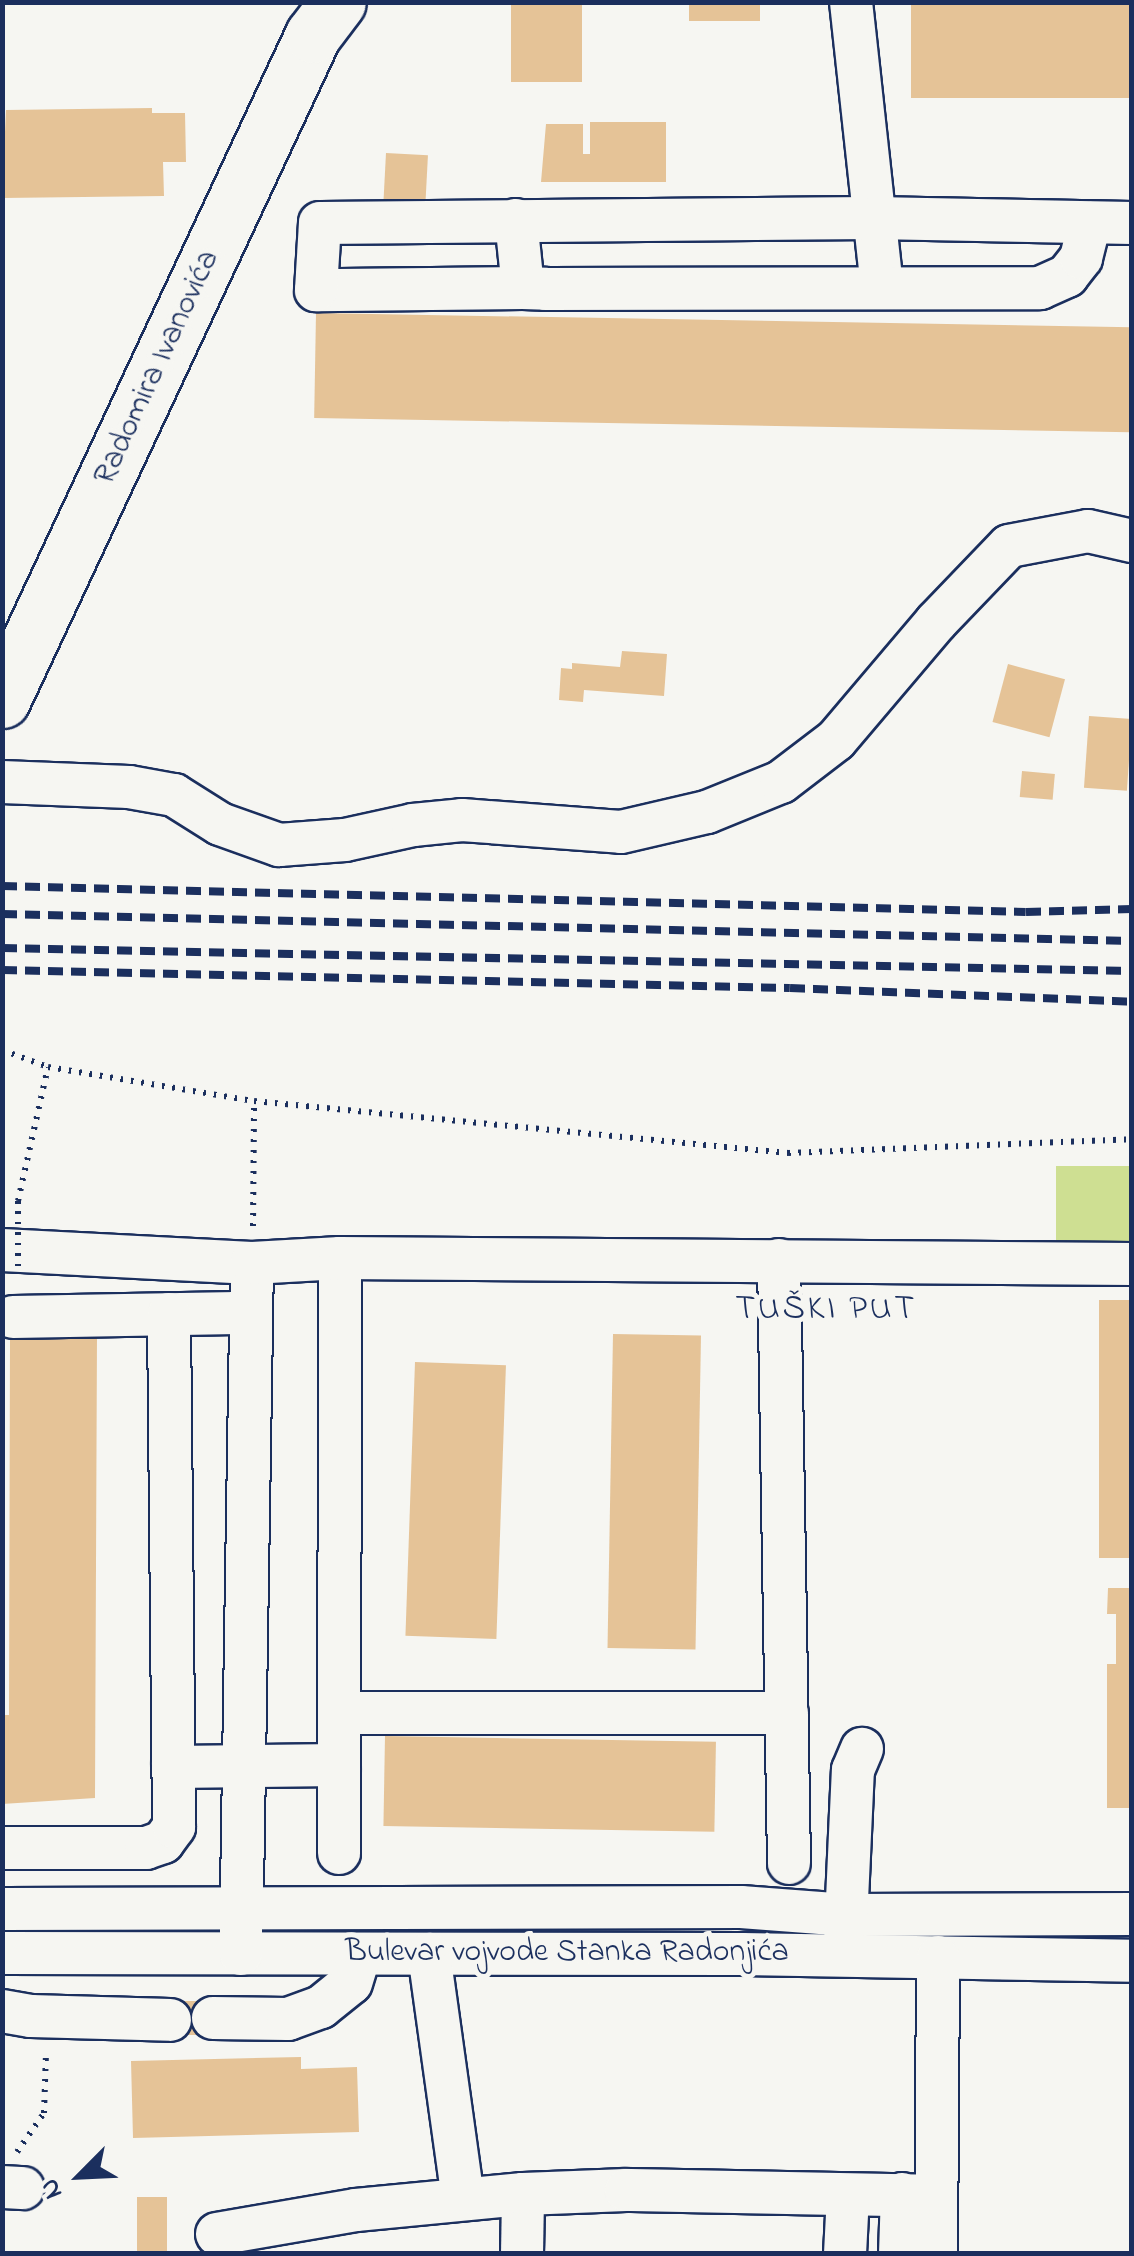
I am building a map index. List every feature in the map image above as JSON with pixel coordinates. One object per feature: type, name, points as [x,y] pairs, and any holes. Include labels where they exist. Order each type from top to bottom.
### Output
[{"type":"main road","name":"Radomira Ivanovića","points":[[2,700],[323,13]]},
{"type":"street","points":[[852,2],[882,287]]},
{"type":"street","points":[[874,218],[1111,223],[1067,276],[1040,288],[316,290],[320,224],[874,218]]},
{"type":"street","points":[[708,287],[712,219]]},
{"type":"street","points":[[516,220],[523,288]]},
{"type":"street","points":[[21,782],[129,787],[174,795],[220,824],[279,845],[345,840],[413,824],[462,820],[621,832],[706,812],[780,782],[836,740],[936,622],[1009,546],[1088,531],[1132,541]]},
{"type":"street","points":[[339,1853],[340,1258]]},
{"type":"street","points":[[10,1261],[252,1263],[340,1258],[1132,1264]]},
{"type":"street","points":[[779,1260],[790,1862]]},
{"type":"street","points":[[241,1954],[252,1263]]},
{"type":"street","points":[[13,1317],[251,1313]]},
{"type":"street","points":[[2,1848],[146,1848],[163,1842],[174,1827],[169,1314]]},
{"type":"street","points":[[339,1713],[787,1713]]},
{"type":"street","points":[[788,1769],[858,1759],[846,1935]]},
{"type":"street","points":[[173,1767],[339,1765]]},
{"type":"street","name":"Bulevar vojvode Stanka Radonjića","points":[[2,1909],[742,1907],[938,1957],[1132,1962]]},
{"type":"street","name":"Bulevar vojvode Stanka Radonjića","points":[[2,1953],[429,1954],[846,1935],[1132,1914]]},
{"type":"street","points":[[212,2018],[288,2018],[320,2007],[351,1983],[360,1954]]},
{"type":"street","points":[[429,1954],[463,2199]]},
{"type":"street","points":[[900,2254],[918,2195],[938,1957]]},
{"type":"street","points":[[2,2011],[47,2017],[170,2020]]},
{"type":"street","points":[[218,2234],[356,2210],[523,2194],[626,2190],[918,2195]]},
{"type":"street","points":[[522,2254],[523,2194]]},
{"type":"street","points":[[845,2254],[848,2195]]},
{"type":"street","points":[[918,2195],[936,2254]]},
{"type":"path","points":[[2,1050],[48,1067],[254,1101],[788,1153],[1132,1140]]},
{"type":"path","points":[[10,1261],[18,1200],[48,1067]]},
{"type":"path","points":[[252,1263],[254,1101]]},
{"type":"path","points":[[13,2178],[44,2113],[47,2017]]},
{"type":"green space","points":[[1056,1166],[1131,1166],[1131,1248],[1056,1248]]},
{"type":"building","points":[[511,2],[582,2],[582,82],[511,82]]},
{"type":"building","points":[[689,2],[760,2],[760,21],[689,21]]},
{"type":"building","points":[[911,2],[1132,2],[1132,98],[911,98]]},
{"type":"building","points":[[152,108],[152,113],[185,113],[186,162],[163,162],[164,196],[2,198],[6,110]]},
{"type":"building","points":[[590,122],[666,122],[666,182],[541,182],[546,124],[583,124],[583,154],[590,154]]},
{"type":"building","points":[[386,153],[428,155],[425,205],[383,203]]},
{"type":"building","points":[[316,313],[1132,327],[1130,432],[314,418]]},
{"type":"building","points":[[622,651],[667,654],[664,696],[584,690],[583,702],[559,700],[561,668],[572,669],[572,663],[620,667]]},
{"type":"building","points":[[1008,664],[1065,679],[1049,737],[992,722]]},
{"type":"building","points":[[1089,716],[1132,719],[1127,791],[1084,788]]},
{"type":"building","points":[[1022,771],[1055,774],[1053,800],[1020,797]]},
{"type":"building","points":[[1099,1300],[1132,1300],[1132,1558],[1099,1558]]},
{"type":"building","points":[[613,1334],[701,1336],[696,1649],[608,1648]]},
{"type":"building","points":[[97,1335],[95,1798],[2,1804],[2,1715],[9,1715],[10,1340]]},
{"type":"building","points":[[415,1362],[506,1365],[496,1639],[405,1636]]},
{"type":"building","points":[[1108,1588],[1132,1588],[1132,1808],[1107,1808],[1107,1664],[1116,1664],[1116,1614],[1107,1614]]},
{"type":"building","points":[[385,1736],[716,1742],[714,1832],[383,1826]]},
{"type":"building","points":[[170,2001],[213,2001],[213,2035],[170,2035]]},
{"type":"building","points":[[301,2057],[301,2069],[357,2067],[359,2132],[133,2138],[131,2061]]},
{"type":"building","points":[[137,2197],[167,2197],[167,2254],[137,2254]]},
{"type":"railway","points":[[2,886],[1026,912],[1132,909]]},
{"type":"railway","points":[[2,914],[1132,941]]},
{"type":"railway","points":[[2,948],[1132,971]]},
{"type":"railway","points":[[2,970],[790,988],[1132,1002]]},
{"type":"district","name":"TUŠKI PUT","points":[[826,1310]]}]
